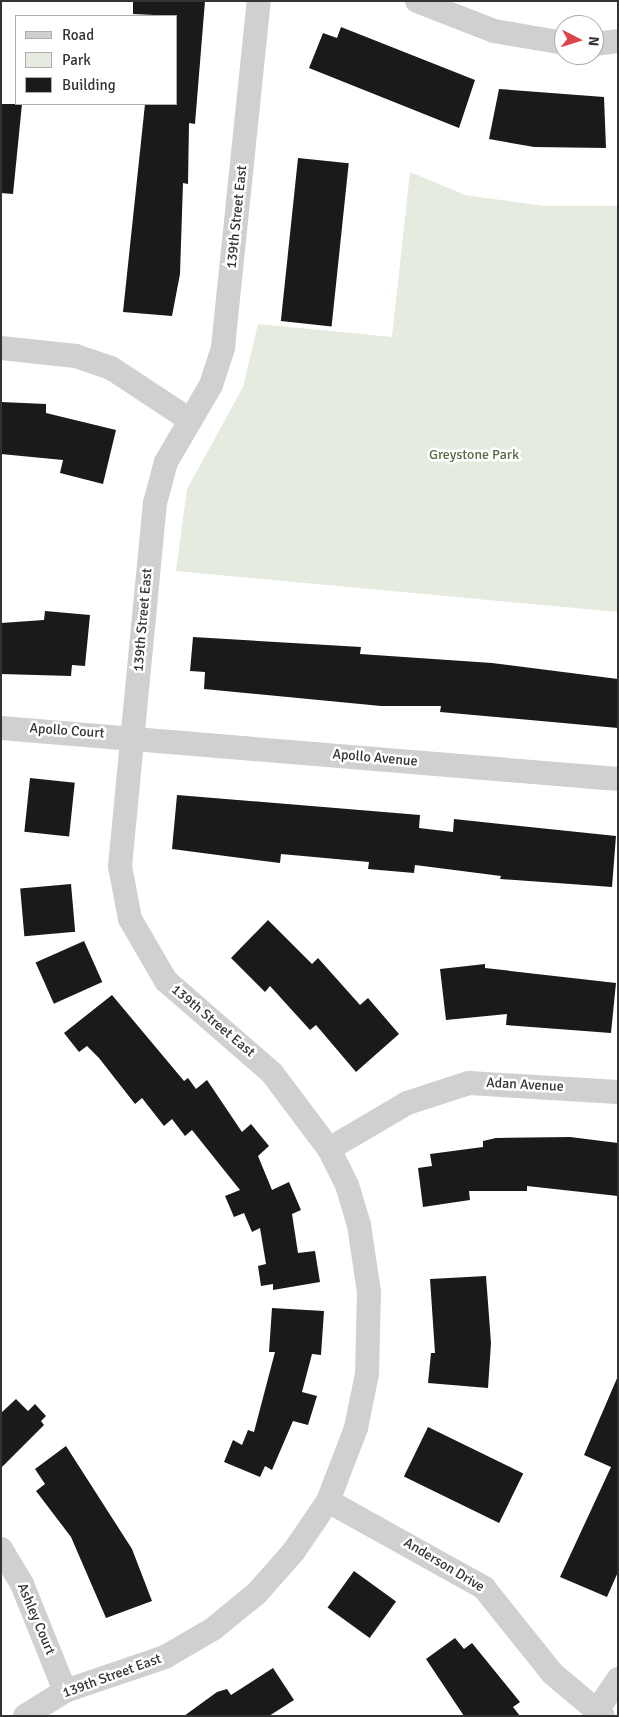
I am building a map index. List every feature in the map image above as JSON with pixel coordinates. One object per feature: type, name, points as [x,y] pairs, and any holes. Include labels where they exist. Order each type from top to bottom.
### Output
[{"type":"street","name":"139th Street East","points":[[25,1716],[65,1691],[139,1668],[213,1628],[276,1573],[328,1501],[363,1402],[370,1320],[359,1225],[329,1150],[255,1055],[166,981],[134,927],[120,866],[155,503],[166,462],[211,385],[224,340],[259,1]]},
{"type":"street","points":[[417,1],[494,31],[554,41]]},
{"type":"street","points":[[604,43],[618,41]]},
{"type":"street","points":[[1,348],[76,356],[111,368],[190,420]]},
{"type":"street","name":"Apollo Court","points":[[1,728],[132,737]]},
{"type":"street","name":"Apollo Avenue","points":[[132,737],[618,780]]},
{"type":"street","name":"Adan Avenue","points":[[329,1150],[407,1103],[470,1083],[618,1092]]},
{"type":"street","name":"Anderson Drive","points":[[328,1501],[484,1588],[553,1674],[600,1714]]},
{"type":"street","name":"Ashley Court","points":[[1,1549],[22,1584],[65,1691]]},
{"type":"street","points":[[600,1714],[618,1679]]},
{"type":"green space","name":"Greystone Park","points":[[410,172],[465,195],[544,206],[618,206],[618,612],[176,571],[187,489],[243,387],[258,324],[392,337]]},
{"type":"building","points":[[133,1],[205,1],[195,124],[189,123],[188,184],[183,183],[180,274],[172,316],[123,312],[145,105],[178,105],[178,15],[133,14]]},
{"type":"building","points":[[341,27],[475,80],[459,128],[309,68],[323,33],[337,38]]},
{"type":"building","points":[[499,89],[604,97],[606,148],[534,147],[489,139]]},
{"type":"building","points":[[1,104],[22,105],[13,194],[1,193]]},
{"type":"building","points":[[298,158],[349,163],[332,326],[281,321]]},
{"type":"building","points":[[1,402],[46,404],[46,413],[116,430],[103,484],[60,473],[63,460],[1,454]]},
{"type":"building","points":[[45,611],[90,615],[85,666],[72,665],[71,676],[1,674],[1,623],[44,620]]},
{"type":"building","points":[[193,637],[361,647],[360,654],[492,663],[618,679],[618,728],[440,712],[441,706],[381,706],[204,689],[205,672],[190,671]]},
{"type":"building","points":[[30,778],[75,783],[69,836],[24,832]]},
{"type":"building","points":[[177,795],[420,815],[419,828],[453,832],[454,819],[616,836],[612,887],[500,879],[501,876],[415,865],[414,873],[368,869],[369,862],[281,854],[280,863],[172,849]]},
{"type":"building","points":[[71,884],[75,932],[24,936],[20,888]]},
{"type":"building","points":[[268,920],[312,964],[318,958],[360,1005],[368,998],[399,1034],[356,1072],[316,1025],[310,1030],[270,986],[265,992],[231,958]]},
{"type":"building","points":[[84,941],[102,982],[54,1004],[36,963]]},
{"type":"building","points":[[485,964],[485,968],[616,983],[611,1033],[506,1025],[507,1014],[446,1020],[440,969]]},
{"type":"building","points":[[112,995],[184,1081],[188,1078],[196,1089],[207,1080],[242,1132],[251,1124],[269,1146],[258,1156],[272,1190],[289,1182],[301,1210],[292,1214],[298,1253],[315,1251],[320,1282],[273,1290],[273,1284],[261,1286],[258,1266],[266,1264],[260,1228],[252,1232],[244,1213],[234,1217],[225,1196],[240,1190],[192,1130],[185,1136],[172,1119],[164,1126],[142,1098],[135,1104],[99,1058],[87,1046],[79,1052],[64,1033]]},
{"type":"building","points":[[570,1137],[618,1143],[618,1196],[527,1186],[527,1191],[469,1191],[470,1200],[423,1207],[418,1168],[432,1166],[430,1154],[483,1147],[483,1141],[496,1138]]},
{"type":"building","points":[[486,1276],[491,1343],[488,1388],[428,1383],[431,1353],[435,1353],[430,1279]]},
{"type":"building","points":[[272,1308],[324,1311],[321,1355],[312,1354],[302,1392],[317,1396],[308,1425],[293,1421],[272,1470],[265,1466],[260,1477],[224,1462],[233,1440],[242,1445],[248,1430],[254,1432],[275,1352],[269,1352]]},
{"type":"building","points":[[618,1376],[618,1572],[607,1597],[560,1577],[611,1467],[584,1455]]},
{"type":"building","points":[[16,1399],[28,1411],[35,1404],[46,1416],[41,1421],[44,1425],[1,1468],[1,1413]]},
{"type":"building","points":[[428,1427],[523,1473],[499,1523],[404,1476]]},
{"type":"building","points":[[66,1446],[132,1549],[152,1601],[106,1618],[71,1537],[36,1491],[45,1484],[35,1469]]},
{"type":"building","points":[[354,1571],[396,1602],[370,1638],[328,1607]]},
{"type":"building","points":[[455,1638],[464,1649],[472,1643],[520,1702],[513,1707],[520,1716],[464,1716],[426,1659]]},
{"type":"building","points":[[273,1668],[294,1700],[269,1716],[184,1716],[217,1692],[227,1689],[231,1695]]}]
